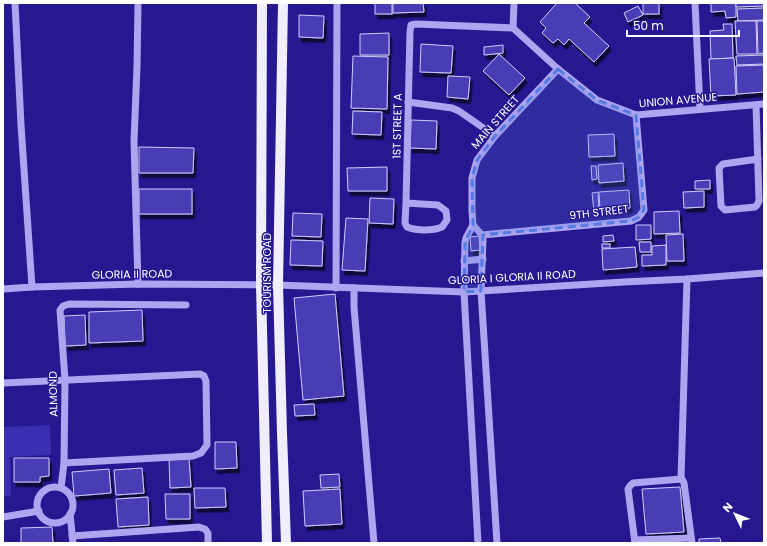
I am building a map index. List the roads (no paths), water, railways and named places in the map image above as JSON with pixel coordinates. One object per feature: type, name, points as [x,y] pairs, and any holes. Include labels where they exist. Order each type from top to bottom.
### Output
[{"type":"main road","name":"TOURISM ROAD","points":[[262,3],[261,285],[267,543]]},
{"type":"main road","name":"TOURISM ROAD","points":[[283,3],[278,285],[286,543]]},
{"type":"street","points":[[15,3],[21,125],[32,288]]},
{"type":"street","points":[[138,3],[134,141],[138,284]]},
{"type":"street","points":[[336,288],[337,3]]},
{"type":"street","points":[[513,28],[514,3]]},
{"type":"street","points":[[695,3],[700,109]]},
{"type":"street","name":"1ST STREET A","points":[[406,203],[438,205],[446,211],[447,220],[442,227],[434,230],[411,229],[407,227],[405,223],[411,25],[513,28]]},
{"type":"street","name":"UNION AVENUE","points":[[513,28],[558,69],[597,100],[636,115],[760,104]]},
{"type":"street","name":"MAIN STREET","points":[[473,225],[472,178],[477,160],[495,136],[558,69]]},
{"type":"street","points":[[408,102],[452,108],[459,111],[495,136]]},
{"type":"street","points":[[758,160],[723,164],[719,168],[721,206],[725,210],[755,207],[759,201],[758,160],[760,104]]},
{"type":"street","name":"9TH STREET","points":[[482,235],[631,221],[639,217],[644,210],[636,115]]},
{"type":"street","points":[[478,543],[464,292],[466,238],[473,225],[482,235],[483,240],[481,290],[497,543]]},
{"type":"street","points":[[464,261],[483,259]]},
{"type":"street","name":"GLORIA I GLORIA II ROAD","points":[[261,285],[464,292],[764,273]]},
{"type":"street","points":[[681,479],[633,483],[630,486],[628,489],[635,541],[692,541],[684,483],[681,479],[687,279]]},
{"type":"street","name":"GLORIA II ROAD","points":[[3,289],[138,284],[261,285]]},
{"type":"street","points":[[354,288],[374,543]]},
{"type":"street","name":"ALMOND","points":[[61,488],[64,463],[65,380],[60,310],[63,306],[69,304],[186,305]]},
{"type":"street","points":[[3,383],[200,374],[204,376],[206,381],[207,445],[201,453],[193,456],[64,463]]},
{"type":"street","points":[[50,488],[61,488],[70,494],[73,504],[72,510],[67,519],[62,522],[50,522],[41,516],[38,500],[45,491],[50,488]]},
{"type":"street","points":[[3,517],[39,511]]},
{"type":"street","points":[[70,514],[73,539],[199,527],[205,528],[208,534],[208,543]]}]
